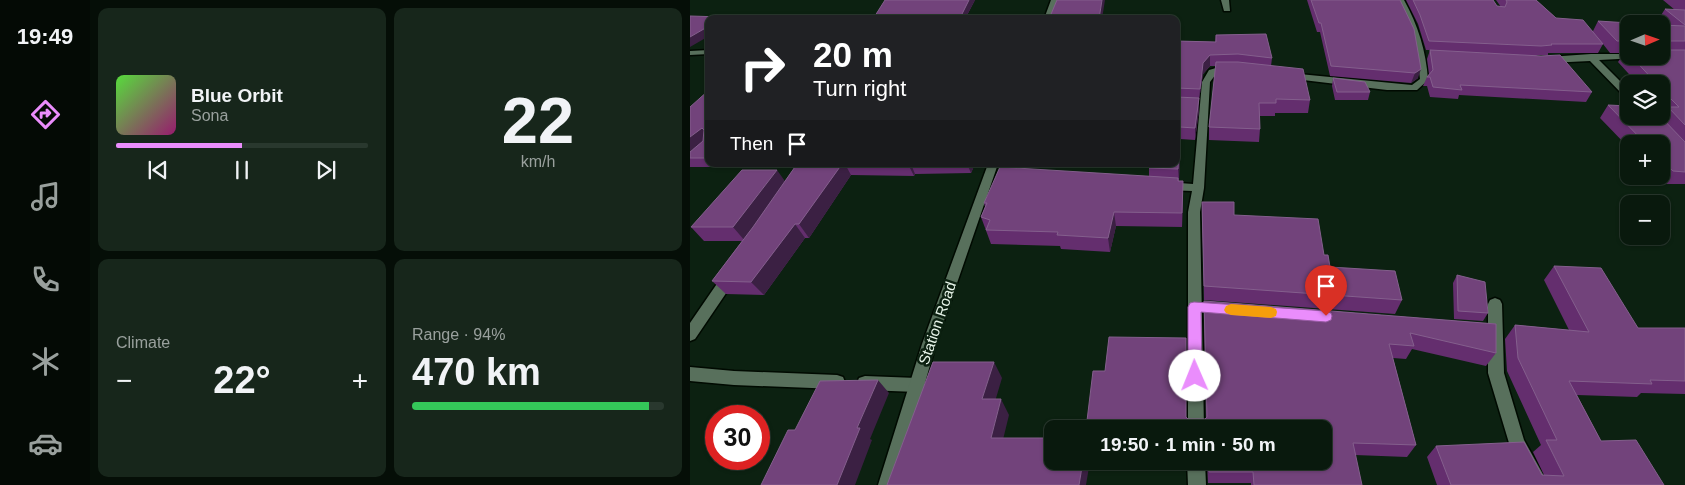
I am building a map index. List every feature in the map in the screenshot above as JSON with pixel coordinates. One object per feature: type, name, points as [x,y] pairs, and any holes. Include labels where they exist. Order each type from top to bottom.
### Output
[{"type":"street","points":[[1049,15],[1054,0]]},
{"type":"street","points":[[1225,0],[1226,9]]},
{"type":"street","points":[[1284,75],[1388,87],[1414,88],[1424,80],[1427,54],[1410,16],[1400,0]]},
{"type":"street","points":[[690,53],[705,52]]},
{"type":"street","points":[[1591,57],[1620,87]]},
{"type":"street","points":[[1536,60],[1620,57]]},
{"type":"street","points":[[1196,420],[1194,212],[1198,188],[1200,105],[1208,74],[1213,70],[1246,71]]},
{"type":"street","name":"Station Road","points":[[887,485],[929,344],[994,172]]},
{"type":"street","points":[[1158,186],[1198,188]]},
{"type":"street","points":[[690,335],[736,267]]},
{"type":"street","points":[[1495,304],[1491,328],[1496,372],[1517,443],[1540,485]]},
{"type":"street","points":[[1194,307],[1214,308]]},
{"type":"street","points":[[690,374],[734,378],[917,385]]},
{"type":"street","points":[[1196,470],[1197,485]]},
{"type":"building","points":[[885,0],[969,0],[962,15],[876,15]]},
{"type":"building","points":[[1057,0],[1102,0],[1100,15],[1051,15]]},
{"type":"building","points":[[1311,0],[1400,0],[1414,29],[1421,69],[1415,73],[1331,66],[1321,23],[1319,23]]},
{"type":"building","points":[[1413,0],[1493,0],[1497,6],[1505,7],[1506,0],[1536,0],[1556,18],[1583,20],[1603,44],[1551,44],[1541,46],[1429,41]]},
{"type":"building","points":[[1665,9],[1685,10],[1685,25]]},
{"type":"building","points":[[690,16],[705,16],[705,28],[690,37]]},
{"type":"building","points":[[1598,21],[1620,22],[1620,41],[1617,41]]},
{"type":"building","points":[[1670,25],[1685,26],[1685,41],[1670,41]]},
{"type":"building","points":[[1266,34],[1272,58],[1238,54],[1210,55],[1203,63],[1200,89],[1180,88],[1180,41],[1216,42],[1216,35]]},
{"type":"building","points":[[1430,50],[1541,56],[1560,55],[1592,92],[1460,85],[1462,90],[1433,87],[1430,77],[1427,77],[1433,70]]},
{"type":"building","points":[[1670,50],[1685,50],[1685,125],[1670,109],[1670,107],[1679,107],[1670,98],[1670,75],[1649,75],[1639,65],[1670,65]]},
{"type":"building","points":[[1216,62],[1238,62],[1303,69],[1310,100],[1276,99],[1276,103],[1259,103],[1260,129],[1209,127]]},
{"type":"building","points":[[1333,78],[1365,82],[1370,92],[1337,92]]},
{"type":"building","points":[[705,94],[705,158],[690,158],[690,152],[703,141],[704,130],[702,128],[690,137],[690,107]]},
{"type":"building","points":[[1180,97],[1199,98],[1195,128],[1180,127]]},
{"type":"building","points":[[1608,105],[1620,106],[1620,117]]},
{"type":"building","points":[[1627,125],[1669,125],[1685,142],[1685,172],[1673,171],[1670,168],[1670,135],[1637,135]]},
{"type":"building","points":[[795,167],[840,167],[799,224],[795,224],[751,282],[712,281]]},
{"type":"building","points":[[1000,167],[1178,178],[1178,181],[1183,181],[1182,213],[1114,212],[1108,238],[1057,235],[1058,232],[986,230],[990,220],[981,217],[987,203],[984,203]]},
{"type":"building","points":[[1149,167],[1178,167],[1178,169]]},
{"type":"building","points":[[742,170],[777,170],[733,227],[691,227]]},
{"type":"building","points":[[1202,202],[1234,202],[1234,215],[1318,219],[1324,255],[1328,255],[1330,267],[1395,271],[1402,300],[1204,286]]},
{"type":"building","points":[[1554,266],[1601,268],[1638,328],[1685,328],[1685,381],[1650,380],[1652,384],[1569,381],[1601,441],[1636,440],[1664,485],[1451,485],[1436,446],[1524,442],[1542,475],[1564,476],[1546,440],[1557,440],[1518,358],[1515,325],[1589,332]]},
{"type":"building","points":[[1457,275],[1485,282],[1488,313],[1458,311]]},
{"type":"building","points":[[1204,301],[1496,324],[1496,353],[1410,333],[1414,346],[1389,344],[1416,445],[1353,443],[1362,485],[1254,485],[1253,472],[1209,472],[1209,470],[1332,470],[1332,420],[1087,420],[1093,371],[1105,371],[1109,337],[1186,338],[1186,417],[1188,419],[1205,419],[1207,417]]},
{"type":"building","points":[[933,362],[994,362],[982,399],[1001,399],[991,438],[1044,438],[1044,470],[1082,470],[1079,485],[887,485]]},
{"type":"building","points":[[878,380],[857,428],[860,428],[837,485],[761,485],[788,430],[795,430],[820,381]]},
{"type":"slow traffic","points":[[1231,310],[1271,312]]},
{"type":"route","points":[[1195,376],[1194,307],[1326,316]]}]
